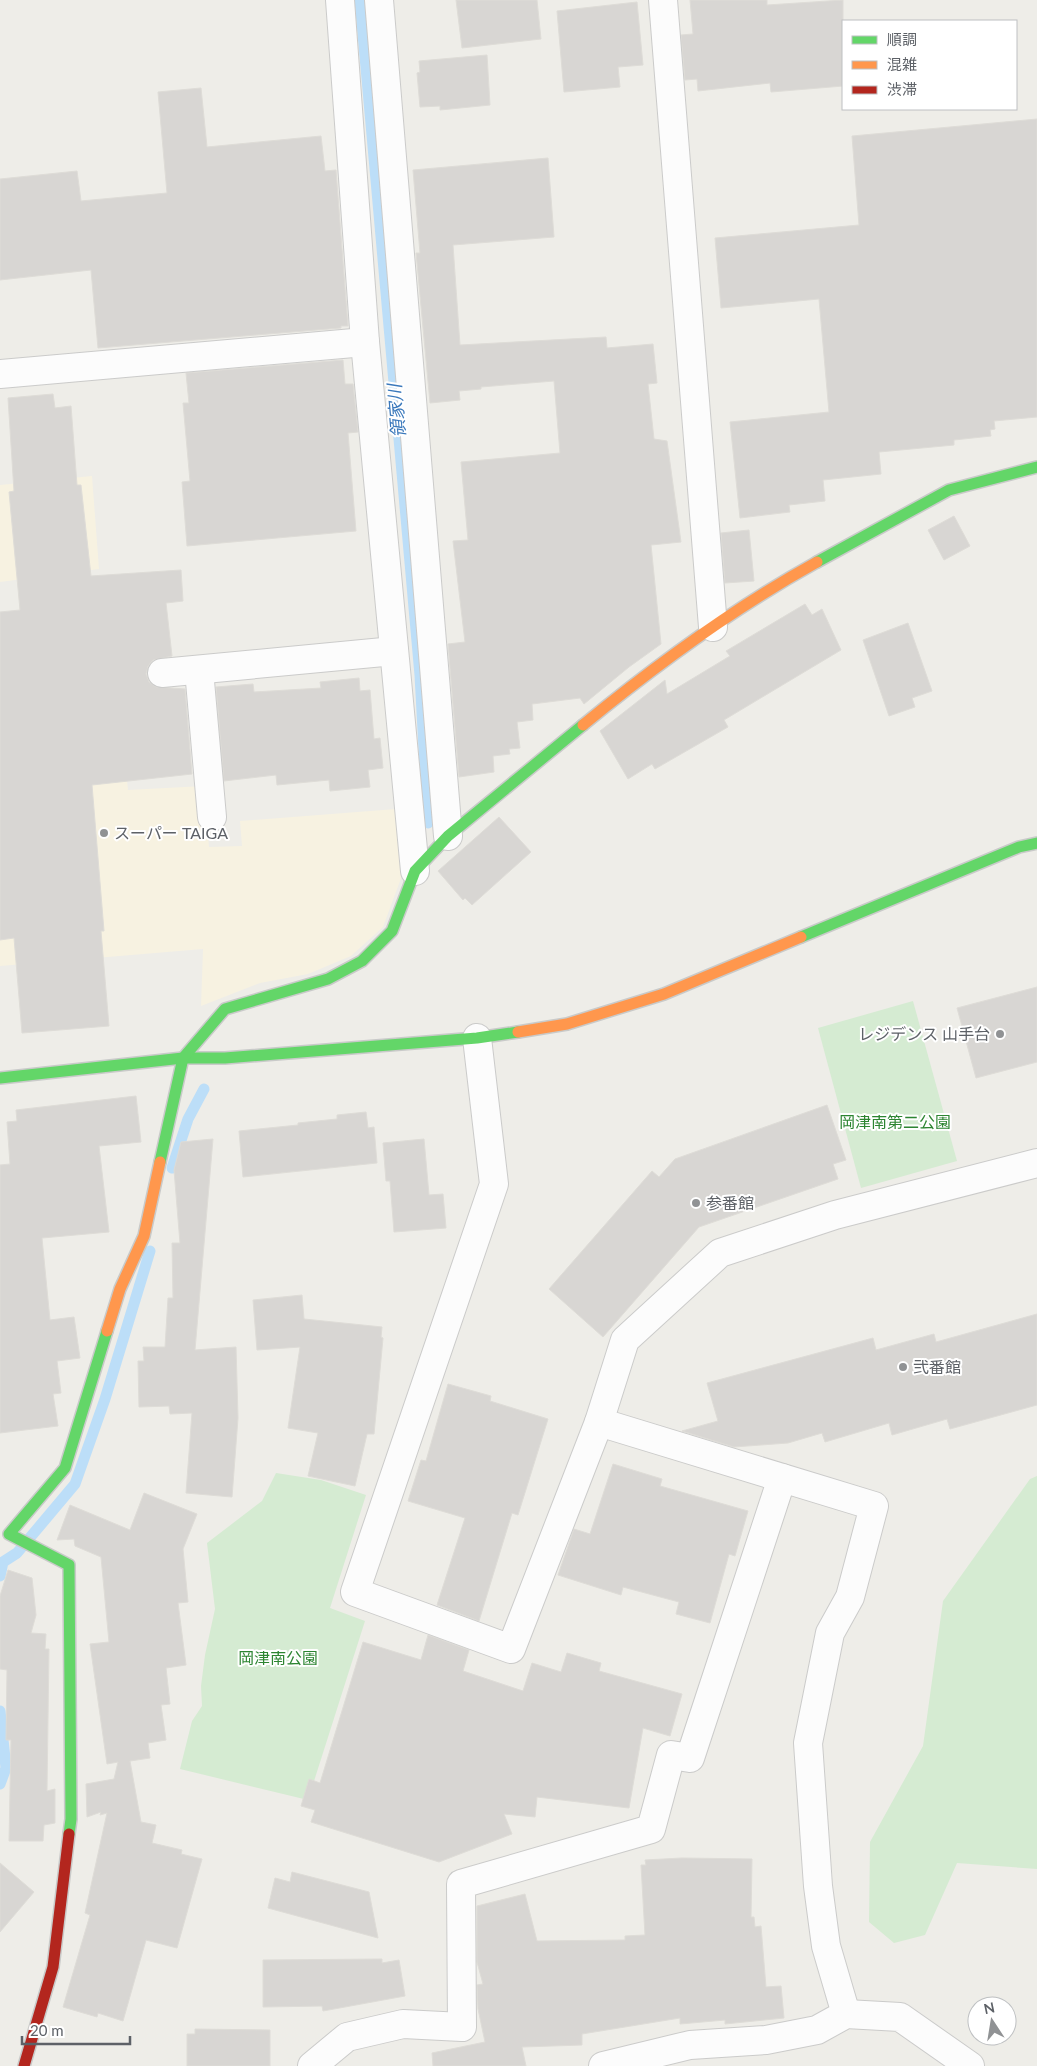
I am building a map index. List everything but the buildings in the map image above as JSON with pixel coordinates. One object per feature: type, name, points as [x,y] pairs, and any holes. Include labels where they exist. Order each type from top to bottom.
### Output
[{"type":"street","points":[[340,0],[365,342],[415,871]]},
{"type":"street","points":[[379,0],[448,836]]},
{"type":"street","points":[[662,0],[713,627]]},
{"type":"street","points":[[0,374],[365,342]]},
{"type":"street","points":[[24,2066],[53,1967],[72,1819],[69,1565],[4,1535],[65,1468],[120,1289],[144,1236],[183,1058],[225,1009],[328,979],[362,962],[392,931],[415,871],[448,836],[639,679],[713,627],[800,572],[949,490],[1037,467]]},
{"type":"street","points":[[162,673],[394,651]]},
{"type":"street","points":[[199,670],[212,817]]},
{"type":"street","points":[[0,1078],[183,1058],[225,1058],[477,1038],[567,1024],[664,994],[1019,847],[1037,843]]},
{"type":"street","points":[[477,1038],[494,1184],[355,1592],[511,1648],[599,1422],[625,1340],[720,1253],[835,1215],[1037,1163]]},
{"type":"street","points":[[599,1422],[874,1506],[850,1597],[830,1633],[808,1743],[818,1886],[826,1946],[846,2014]]},
{"type":"street","points":[[312,2066],[347,2037],[403,2024],[462,2027],[461,1884],[651,1829],[671,1755],[690,1758],[782,1478]]},
{"type":"street","points":[[603,2066],[690,2045],[766,2040],[817,2030],[846,2014],[900,2017],[970,2066]]},
{"type":"shaded area","points":[[92,476],[99,569],[0,582],[0,485]]},
{"type":"shaded area","name":"スーパー TAIGA","points":[[116,670],[128,790],[204,786],[209,847],[242,846],[240,821],[396,809],[403,873],[383,927],[351,956],[308,974],[260,983],[201,1006],[203,949],[0,966],[0,678]]},
{"type":"green space","name":"岡津南第二公園","points":[[913,1001],[957,1161],[861,1188],[818,1028]]},
{"type":"green space","name":"岡津南公園","points":[[276,1473],[321,1480],[366,1495],[330,1608],[365,1621],[308,1800],[180,1769],[192,1721],[202,1706],[201,1686],[205,1655],[215,1609],[207,1543],[262,1501]]},
{"type":"green space","points":[[1037,1476],[1037,1869],[957,1863],[925,1935],[894,1943],[869,1922],[870,1842],[923,1746],[943,1601],[1030,1479]]},
{"type":"waterway","name":"領家川","points":[[360,0],[420,675],[428,823]]},
{"type":"waterway","points":[[172,1168],[188,1119],[204,1089]]},
{"type":"waterway","points":[[0,1576],[3,1562],[17,1553],[75,1484],[105,1399],[150,1251]]},
{"type":"waterway","points":[[0,1711],[6,1768],[0,1784]]},
{"type":"traffic: fast","points":[[817,562],[949,490],[1037,467]]},
{"type":"traffic: fast","points":[[160,1162],[183,1058],[225,1009],[328,979],[362,961],[392,931],[415,871],[448,836],[583,725]]},
{"type":"traffic: fast","points":[[801,937],[1019,847],[1037,843]]},
{"type":"traffic: fast","points":[[0,1078],[183,1058],[225,1058],[477,1038],[518,1032]]},
{"type":"traffic: fast","points":[[69,1834],[71,1819],[69,1565],[9,1534],[65,1468],[107,1331]]},
{"type":"traffic: slow","points":[[583,725],[696,638],[756,598],[817,562]]},
{"type":"traffic: slow","points":[[518,1032],[567,1024],[664,994],[801,937]]},
{"type":"traffic: slow","points":[[107,1331],[120,1289],[144,1236],[160,1162]]},
{"type":"traffic: jam","points":[[24,2066],[53,1967],[69,1834]]},
{"type":"place","name":"スーパー TAIGA","points":[[104,833]]},
{"type":"place","name":"レジデンス 山手台","points":[[1000,1034]]},
{"type":"place","name":"参番館","points":[[696,1203]]},
{"type":"place","name":"弐番館","points":[[903,1367]]}]
